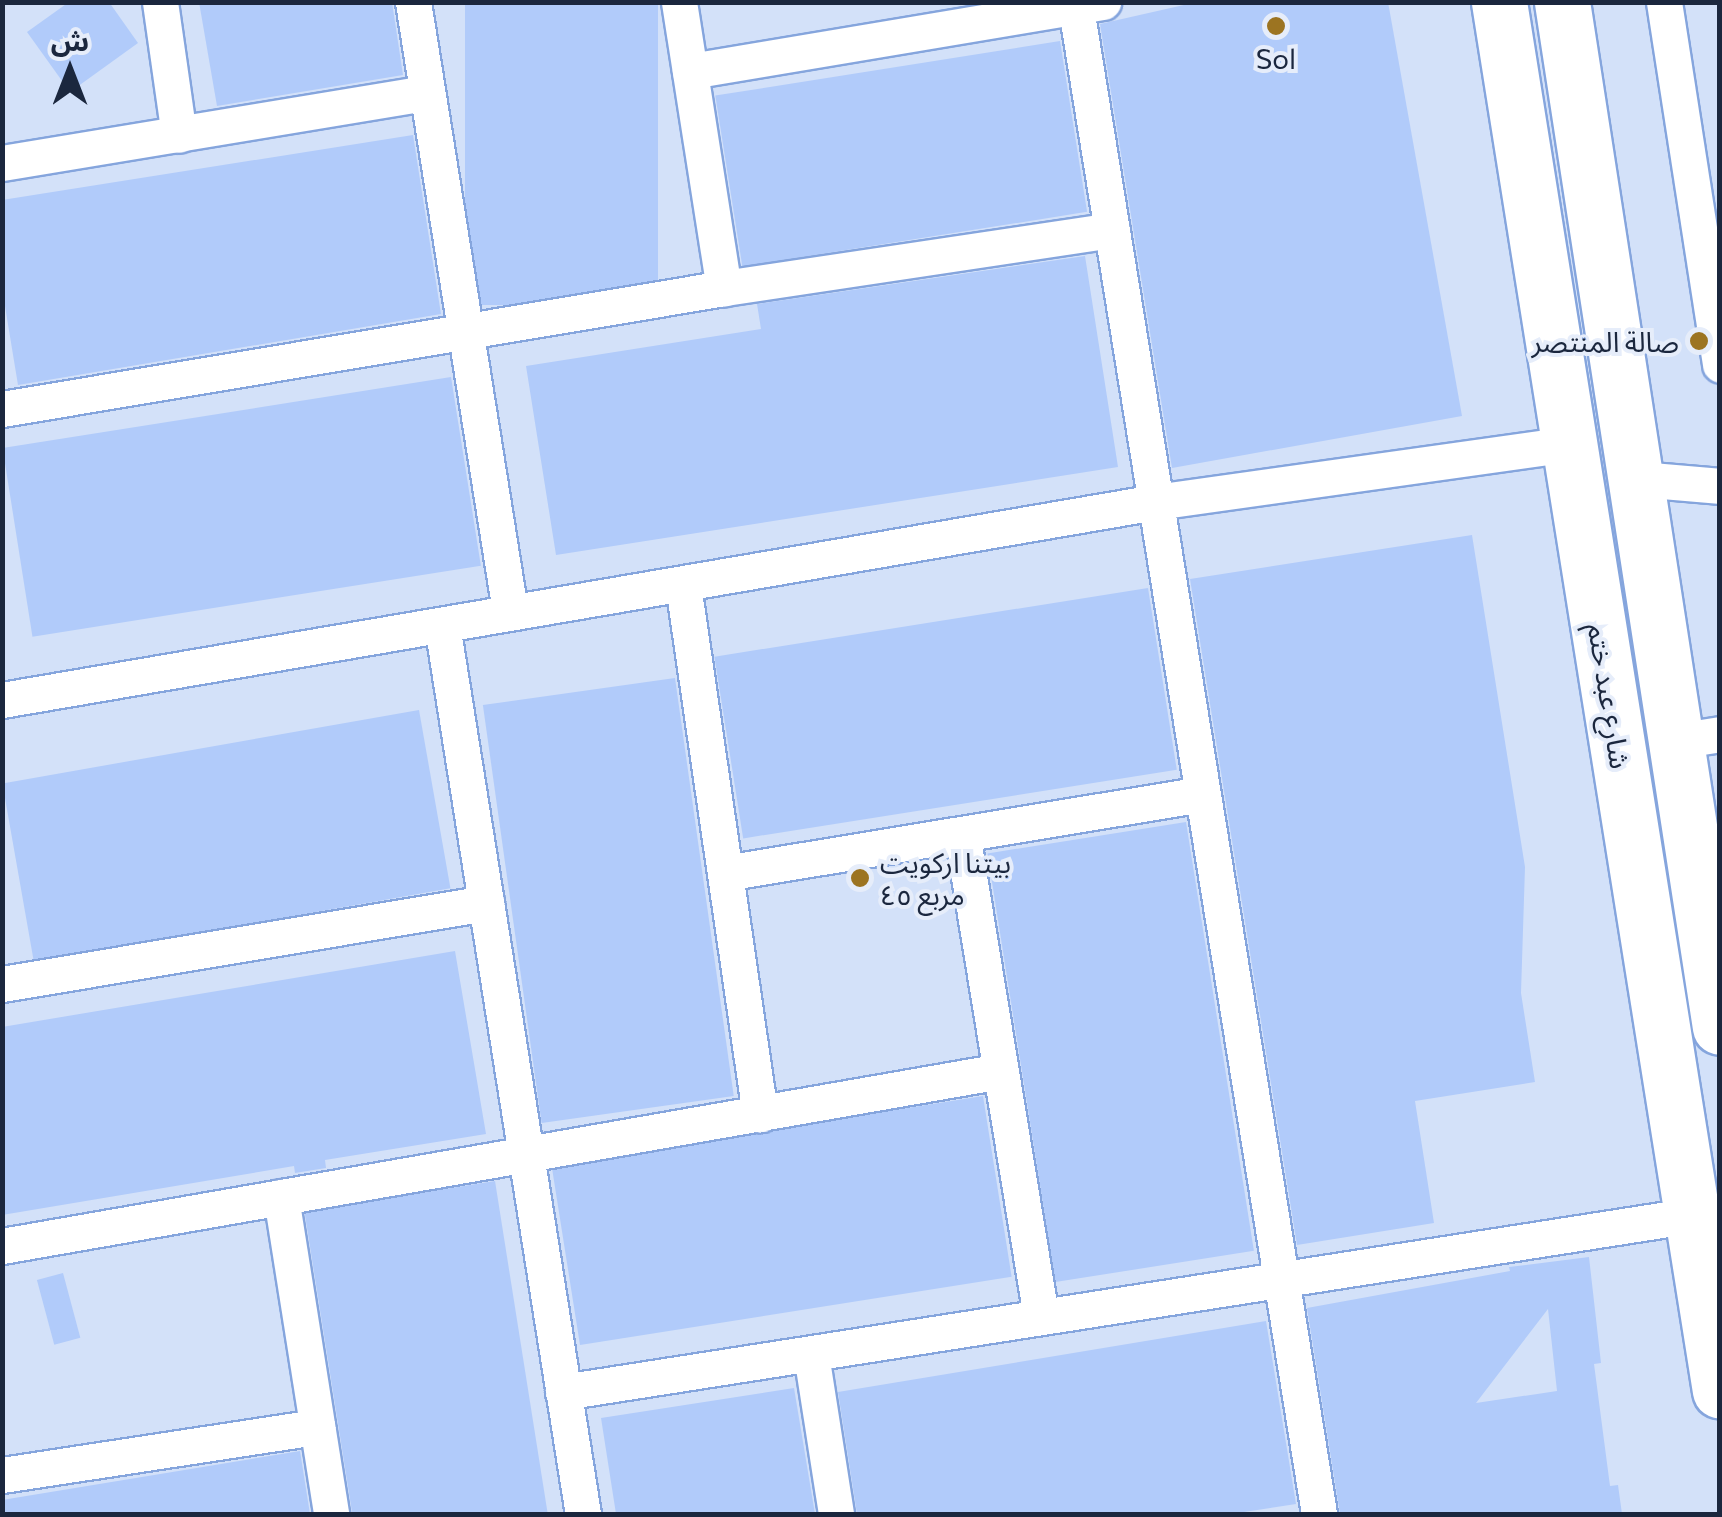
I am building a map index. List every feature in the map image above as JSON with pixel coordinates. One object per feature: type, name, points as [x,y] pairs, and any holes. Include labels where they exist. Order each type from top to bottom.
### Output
[{"type":"main road","name":"شارع عبد ختم","points":[[1498,2],[1720,1391]]},
{"type":"main road","points":[[1562,2],[1639,479],[1698,738],[1720,1028]]},
{"type":"street","points":[[160,2],[179,135]]},
{"type":"street","points":[[413,2],[462,334],[510,611]]},
{"type":"street","points":[[679,2],[724,288]]},
{"type":"street","points":[[1664,2],[1720,365]]},
{"type":"street","points":[[690,72],[1085,4],[1112,230],[1318,1514]]},
{"type":"street","points":[[2,163],[426,93]]},
{"type":"street","points":[[2,409],[724,288],[1112,230]]},
{"type":"street","points":[[2,700],[1156,502],[1570,444]]},
{"type":"street","points":[[1639,479],[1720,486]]},
{"type":"street","points":[[683,585],[760,1114]]},
{"type":"street","points":[[442,625],[584,1514]]},
{"type":"street","points":[[725,874],[1202,794]]},
{"type":"street","points":[[962,834],[1041,1317]]},
{"type":"street","points":[[2,984],[486,903]]},
{"type":"street","points":[[2,1246],[1001,1071]]},
{"type":"street","points":[[281,1197],[331,1514]]},
{"type":"street","points":[[563,1392],[1693,1215]]},
{"type":"street","points":[[811,1354],[836,1514]]},
{"type":"street","points":[[2,1475],[318,1427]]},
{"type":"building","points":[[69,2],[109,2],[138,43],[70,92],[27,32]]},
{"type":"building","points":[[199,2],[392,2],[403,75],[217,106]]},
{"type":"building","points":[[465,2],[658,2],[658,305],[465,305]]},
{"type":"building","points":[[1197,2],[1388,2],[1462,416],[1172,468],[1100,24]]},
{"type":"building","points":[[1060,41],[1087,212],[742,266],[715,96]]},
{"type":"building","points":[[413,135],[441,314],[18,385],[2,288],[2,200]]},
{"type":"building","points":[[1085,256],[1118,467],[556,555],[526,366],[761,329],[757,304]]},
{"type":"building","points":[[451,377],[481,566],[32,637],[3,448]]},
{"type":"building","points":[[1472,535],[1525,867],[1521,993],[1535,1082],[1415,1101],[1434,1223],[1297,1245],[1190,579]]},
{"type":"building","points":[[1148,588],[1177,770],[743,838],[714,657]]},
{"type":"building","points":[[675,678],[734,1096],[542,1123],[483,705]]},
{"type":"building","points":[[419,710],[450,888],[34,962],[2,783]]},
{"type":"building","points":[[1186,822],[1254,1251],[1055,1282],[987,853]]},
{"type":"building","points":[[455,951],[486,1134],[325,1160],[326,1168],[295,1173],[294,1166],[2,1215],[2,1027]]},
{"type":"building","points":[[983,1096],[1012,1277],[580,1345],[551,1164]]},
{"type":"building","points":[[495,1181],[548,1514],[352,1514],[304,1211]]},
{"type":"building","points":[[1589,1257],[1601,1363],[1594,1364],[1610,1486],[1618,1485],[1622,1514],[1340,1514],[1307,1308],[1510,1271],[1509,1267]],"holes":[[[1548,1309],[1557,1391],[1476,1403]]]},
{"type":"building","points":[[63,1273],[80,1338],[54,1345],[37,1280]]},
{"type":"building","points":[[1266,1321],[1296,1504],[1231,1514],[857,1514],[838,1392]]},
{"type":"building","points":[[794,1388],[815,1514],[616,1514],[601,1418]]},
{"type":"building","points":[[300,1451],[310,1514],[3,1514],[2,1500]]},
{"type":"place","name":"Sol","points":[[1276,26]]},
{"type":"place","name":"صالة المنتصر","points":[[1699,341]]},
{"type":"place","name":"بيتنا اركويت مربع ٤٥","points":[[860,878]]}]
